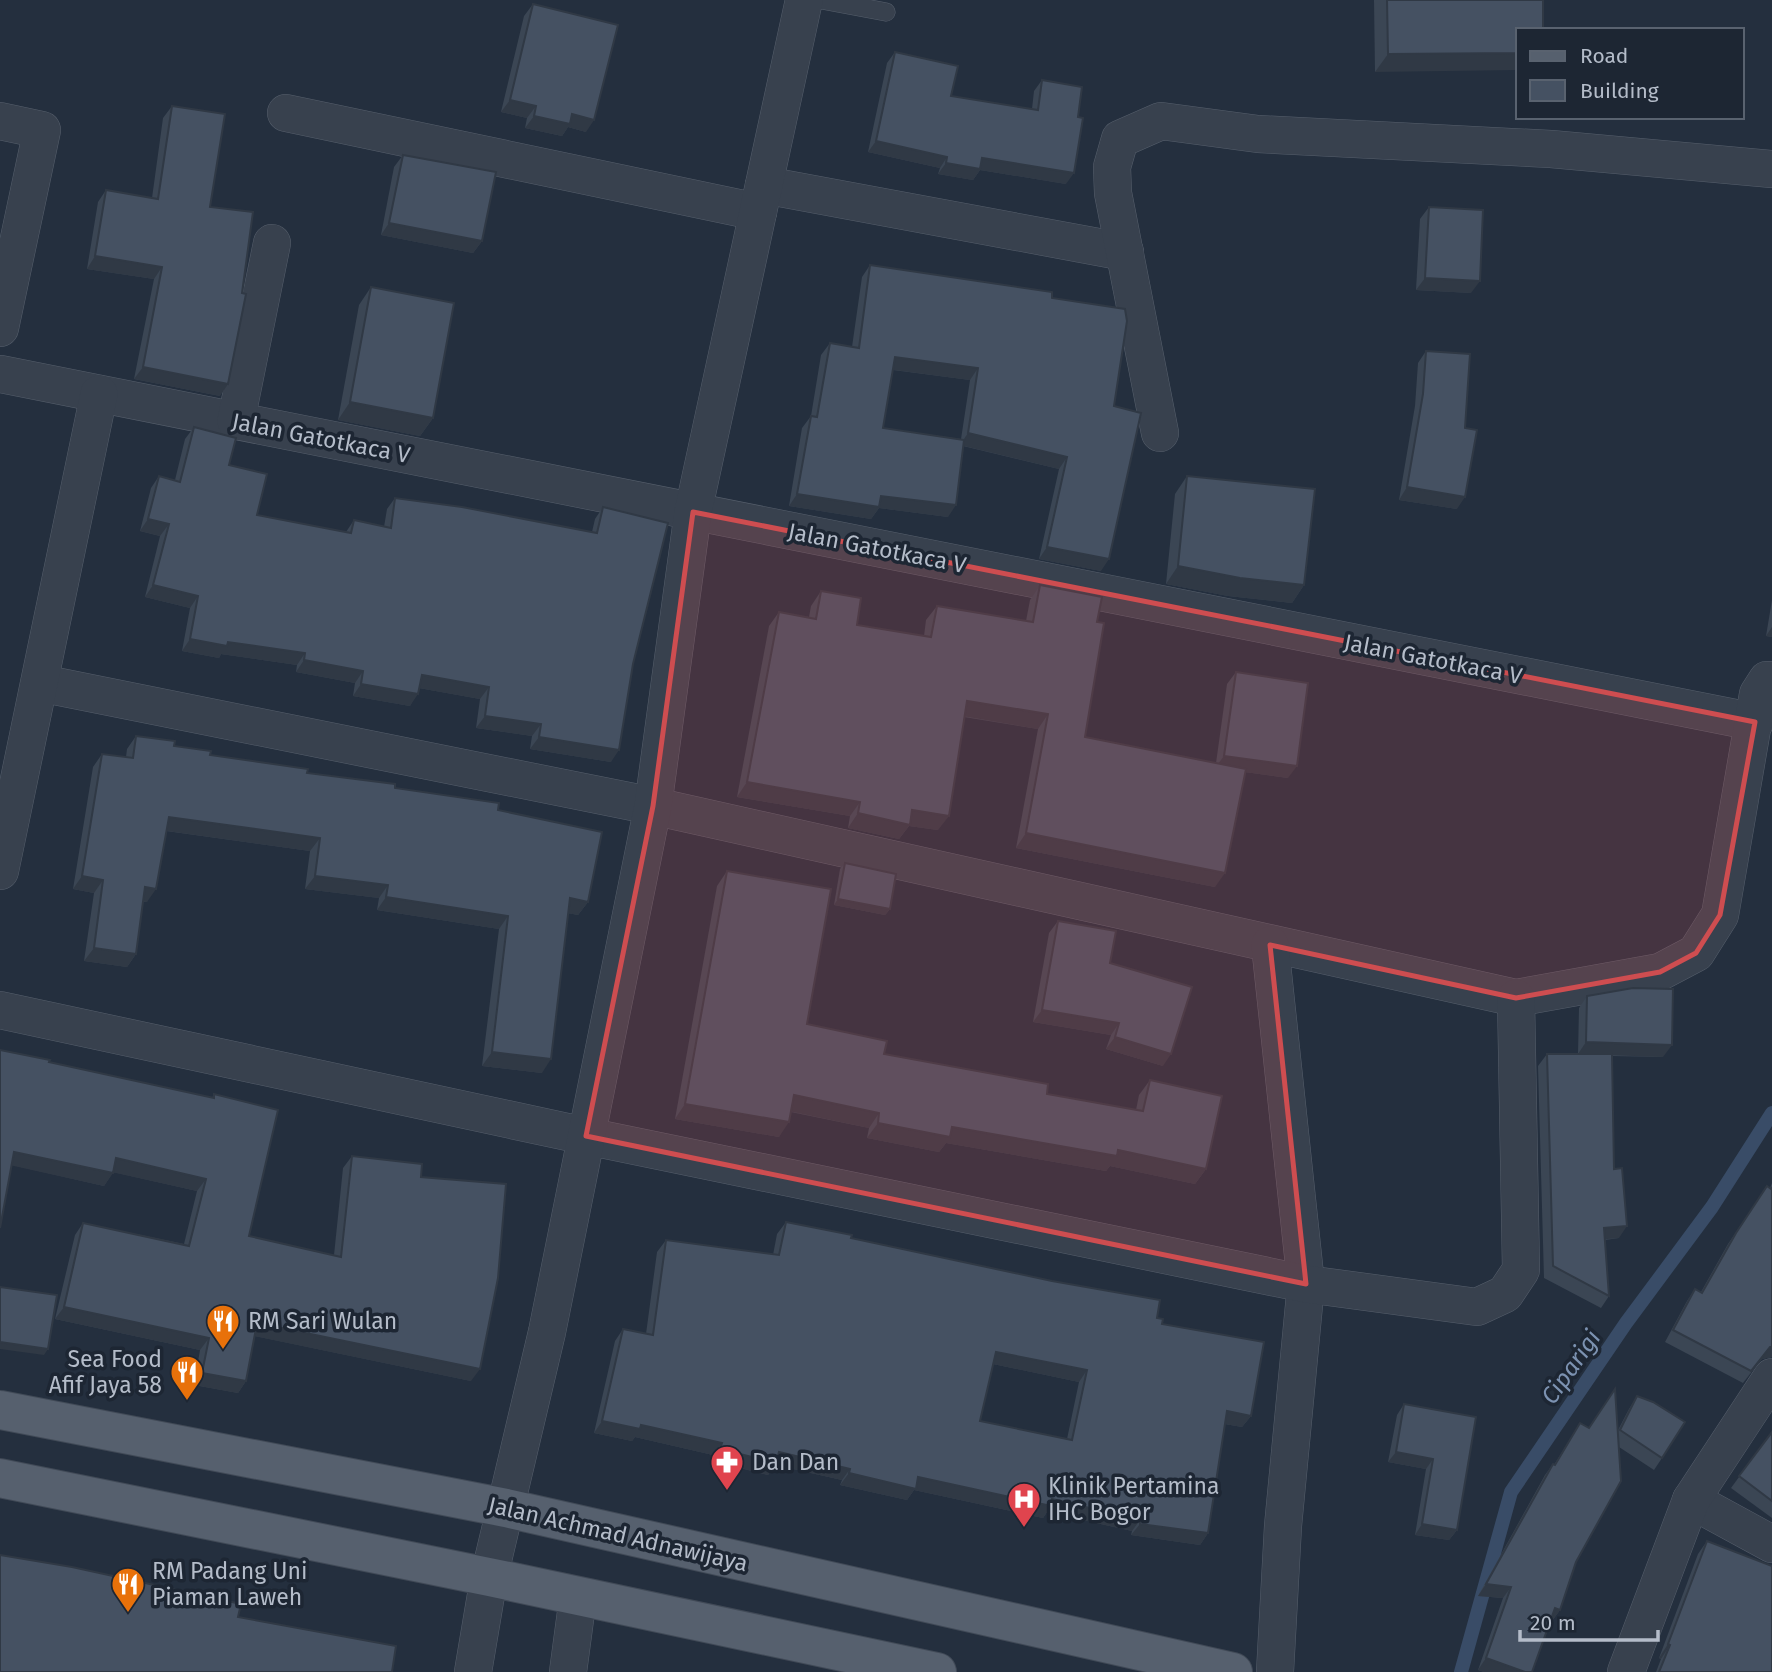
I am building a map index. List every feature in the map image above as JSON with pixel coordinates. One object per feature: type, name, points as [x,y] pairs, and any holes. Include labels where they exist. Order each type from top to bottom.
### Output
[{"type":"main road","name":"Jalan Achmad Adnawijaya","points":[[0,1410],[506,1508],[1233,1672]]},
{"type":"main road","points":[[0,1478],[489,1577],[937,1672]]},
{"type":"street","points":[[473,1672],[489,1577],[547,1332],[653,806],[693,512],[804,0]]},
{"type":"street","points":[[286,113],[761,199],[1125,252]]},
{"type":"street","points":[[0,121],[42,130],[0,328]]},
{"type":"street","points":[[1160,433],[1113,192],[1112,167],[1120,139],[1161,121],[1258,134],[1551,149],[1772,169]]},
{"type":"street","points":[[236,421],[272,243]]},
{"type":"street","name":"Jalan Gatotkaca V","points":[[0,374],[1755,722]]},
{"type":"street","points":[[0,871],[99,394]]},
{"type":"street","points":[[40,683],[653,806],[1516,998],[1660,972],[1696,953],[1720,915],[1758,694],[1767,680],[1772,680]]},
{"type":"street","points":[[1270,945],[1306,1284],[1283,1525],[1275,1672]]},
{"type":"street","points":[[0,1010],[586,1136],[1306,1284],[1477,1307],[1505,1294],[1521,1270],[1516,998]]},
{"type":"street","points":[[1626,1672],[1691,1500],[1772,1377]]},
{"type":"street","points":[[1691,1500],[1772,1544]]},
{"type":"street","points":[[568,1672],[578,1597]]},
{"type":"lane","points":[[822,0],[886,12]]},
{"type":"highlighted area","points":[[693,512],[1755,722],[1720,915],[1696,953],[1660,972],[1516,998],[1270,945],[1306,1284],[586,1136],[653,806]]},
{"type":"building","points":[[1387,0],[1543,0],[1543,28],[1516,28],[1516,53],[1388,54]]},
{"type":"building","points":[[533,4],[618,25],[594,120],[572,114],[570,124],[534,116],[536,106],[510,100]]},
{"type":"building","points":[[895,52],[958,66],[951,96],[1038,110],[1042,80],[1082,87],[1078,117],[1083,118],[1074,173],[982,158],[980,169],[946,163],[947,157],[876,141]]},
{"type":"building","points":[[172,106],[225,114],[210,207],[253,212],[242,293],[246,294],[228,384],[143,367],[162,267],[95,256],[106,190],[158,199]]},
{"type":"building","points":[[403,155],[496,172],[482,241],[389,223]]},
{"type":"building","points":[[1429,207],[1483,210],[1480,281],[1425,278]]},
{"type":"building","points":[[870,265],[1052,292],[1052,298],[1125,309],[1127,321],[1114,406],[1141,413],[1109,559],[1047,547],[1067,457],[968,433],[978,368],[895,357],[883,428],[964,440],[956,505],[881,496],[879,507],[797,494],[811,416],[817,417],[830,343],[859,348]]},
{"type":"building","points":[[371,287],[454,303],[433,418],[350,402]]},
{"type":"building","points":[[1426,351],[1470,354],[1465,428],[1477,430],[1465,497],[1407,487],[1423,394]]},
{"type":"building","points":[[194,427],[236,438],[229,465],[267,474],[257,515],[351,533],[354,520],[391,528],[395,498],[462,507],[597,533],[603,507],[668,523],[633,664],[619,750],[539,737],[541,724],[485,716],[489,687],[422,675],[418,694],[361,684],[363,671],[304,660],[305,653],[228,642],[227,646],[190,639],[198,596],[153,585],[169,524],[148,519],[159,476],[180,482]]},
{"type":"building","points":[[1187,476],[1315,489],[1304,585],[1240,578],[1178,566]]},
{"type":"building","points":[[1040,585],[1102,597],[1097,622],[1104,623],[1085,737],[1246,769],[1225,873],[1026,833],[1048,714],[967,701],[949,816],[912,810],[910,825],[858,813],[860,802],[747,782],[779,612],[816,619],[821,591],[861,598],[857,625],[931,637],[937,606],[1033,622]]},
{"type":"building","points":[[1236,672],[1308,683],[1297,766],[1224,756]]},
{"type":"building","points":[[136,736],[175,741],[174,746],[211,751],[210,755],[308,769],[307,773],[395,784],[395,788],[499,803],[498,810],[602,832],[588,902],[570,898],[551,1059],[492,1052],[508,916],[386,897],[388,885],[315,876],[320,838],[169,817],[156,889],[145,887],[136,954],[94,948],[103,880],[82,876],[102,754],[133,758]]},
{"type":"building","points":[[845,863],[896,874],[890,909],[838,899]]},
{"type":"building","points":[[727,871],[831,889],[807,1024],[887,1041],[884,1054],[1048,1084],[1047,1094],[1143,1111],[1150,1080],[1222,1096],[1206,1169],[1118,1150],[1117,1156],[952,1127],[950,1137],[878,1123],[879,1113],[794,1095],[789,1122],[685,1104]]},
{"type":"building","points":[[1058,921],[1116,931],[1110,963],[1192,987],[1171,1054],[1115,1037],[1119,1023],[1042,1010]]},
{"type":"building","points":[[1633,988],[1673,989],[1672,1045],[1586,1042],[1587,996]]},
{"type":"building","points":[[0,1050],[214,1098],[214,1094],[278,1110],[249,1236],[341,1257],[352,1156],[422,1164],[421,1177],[506,1184],[498,1278],[480,1369],[257,1323],[246,1381],[202,1373],[209,1338],[64,1307],[83,1223],[189,1246],[206,1179],[116,1158],[113,1173],[14,1152],[0,1228]]},
{"type":"building","points":[[1547,1054],[1612,1054],[1614,1169],[1622,1168],[1627,1226],[1604,1228],[1609,1296],[1553,1266]]},
{"type":"building","points":[[1767,1186],[1772,1188],[1772,1347],[1751,1371],[1673,1330],[1695,1289],[1702,1293]]},
{"type":"building","points":[[786,1222],[1052,1281],[1160,1300],[1157,1318],[1163,1319],[1162,1324],[1264,1342],[1251,1416],[1227,1411],[1208,1533],[1140,1524],[1140,1520],[1052,1499],[1051,1506],[918,1477],[916,1489],[779,1452],[776,1463],[720,1449],[722,1443],[641,1425],[640,1429],[602,1421],[623,1329],[653,1335],[666,1240],[779,1255]],"holes":[[[996,1352],[1087,1370],[1072,1440],[980,1421]]]},
{"type":"building","points":[[0,1287],[57,1295],[48,1349],[0,1342]]},
{"type":"building","points":[[1615,1389],[1621,1481],[1576,1562],[1560,1610],[1555,1608],[1532,1672],[1486,1658],[1511,1587],[1486,1584],[1553,1464],[1555,1465],[1580,1423],[1589,1428]]},
{"type":"building","points":[[1637,1396],[1653,1402],[1685,1422],[1662,1458],[1620,1430]]},
{"type":"building","points":[[1404,1404],[1476,1417],[1457,1530],[1422,1524],[1433,1459],[1396,1452]]},
{"type":"building","points":[[1772,1432],[1772,1501],[1739,1476]]},
{"type":"building","points":[[1707,1541],[1772,1566],[1772,1672],[1659,1672]]},
{"type":"building","points":[[0,1555],[72,1567],[241,1604],[238,1617],[396,1646],[392,1672],[0,1672]]},
{"type":"waterway","name":"Ciparigi","points":[[1461,1672],[1511,1492],[1626,1323],[1712,1207],[1772,1113]]},
{"type":"place","name":"RM Sari Wulan","points":[[223,1351]]},
{"type":"place","name":"Sea Food Afif Jaya 58","points":[[187,1402]]},
{"type":"place","name":"Dan Dan","points":[[727,1492]]},
{"type":"place","name":"Klinik Pertamina IHC Bogor","points":[[1024,1529]]},
{"type":"place","name":"RM Padang Uni Piaman Laweh","points":[[128,1614]]}]
